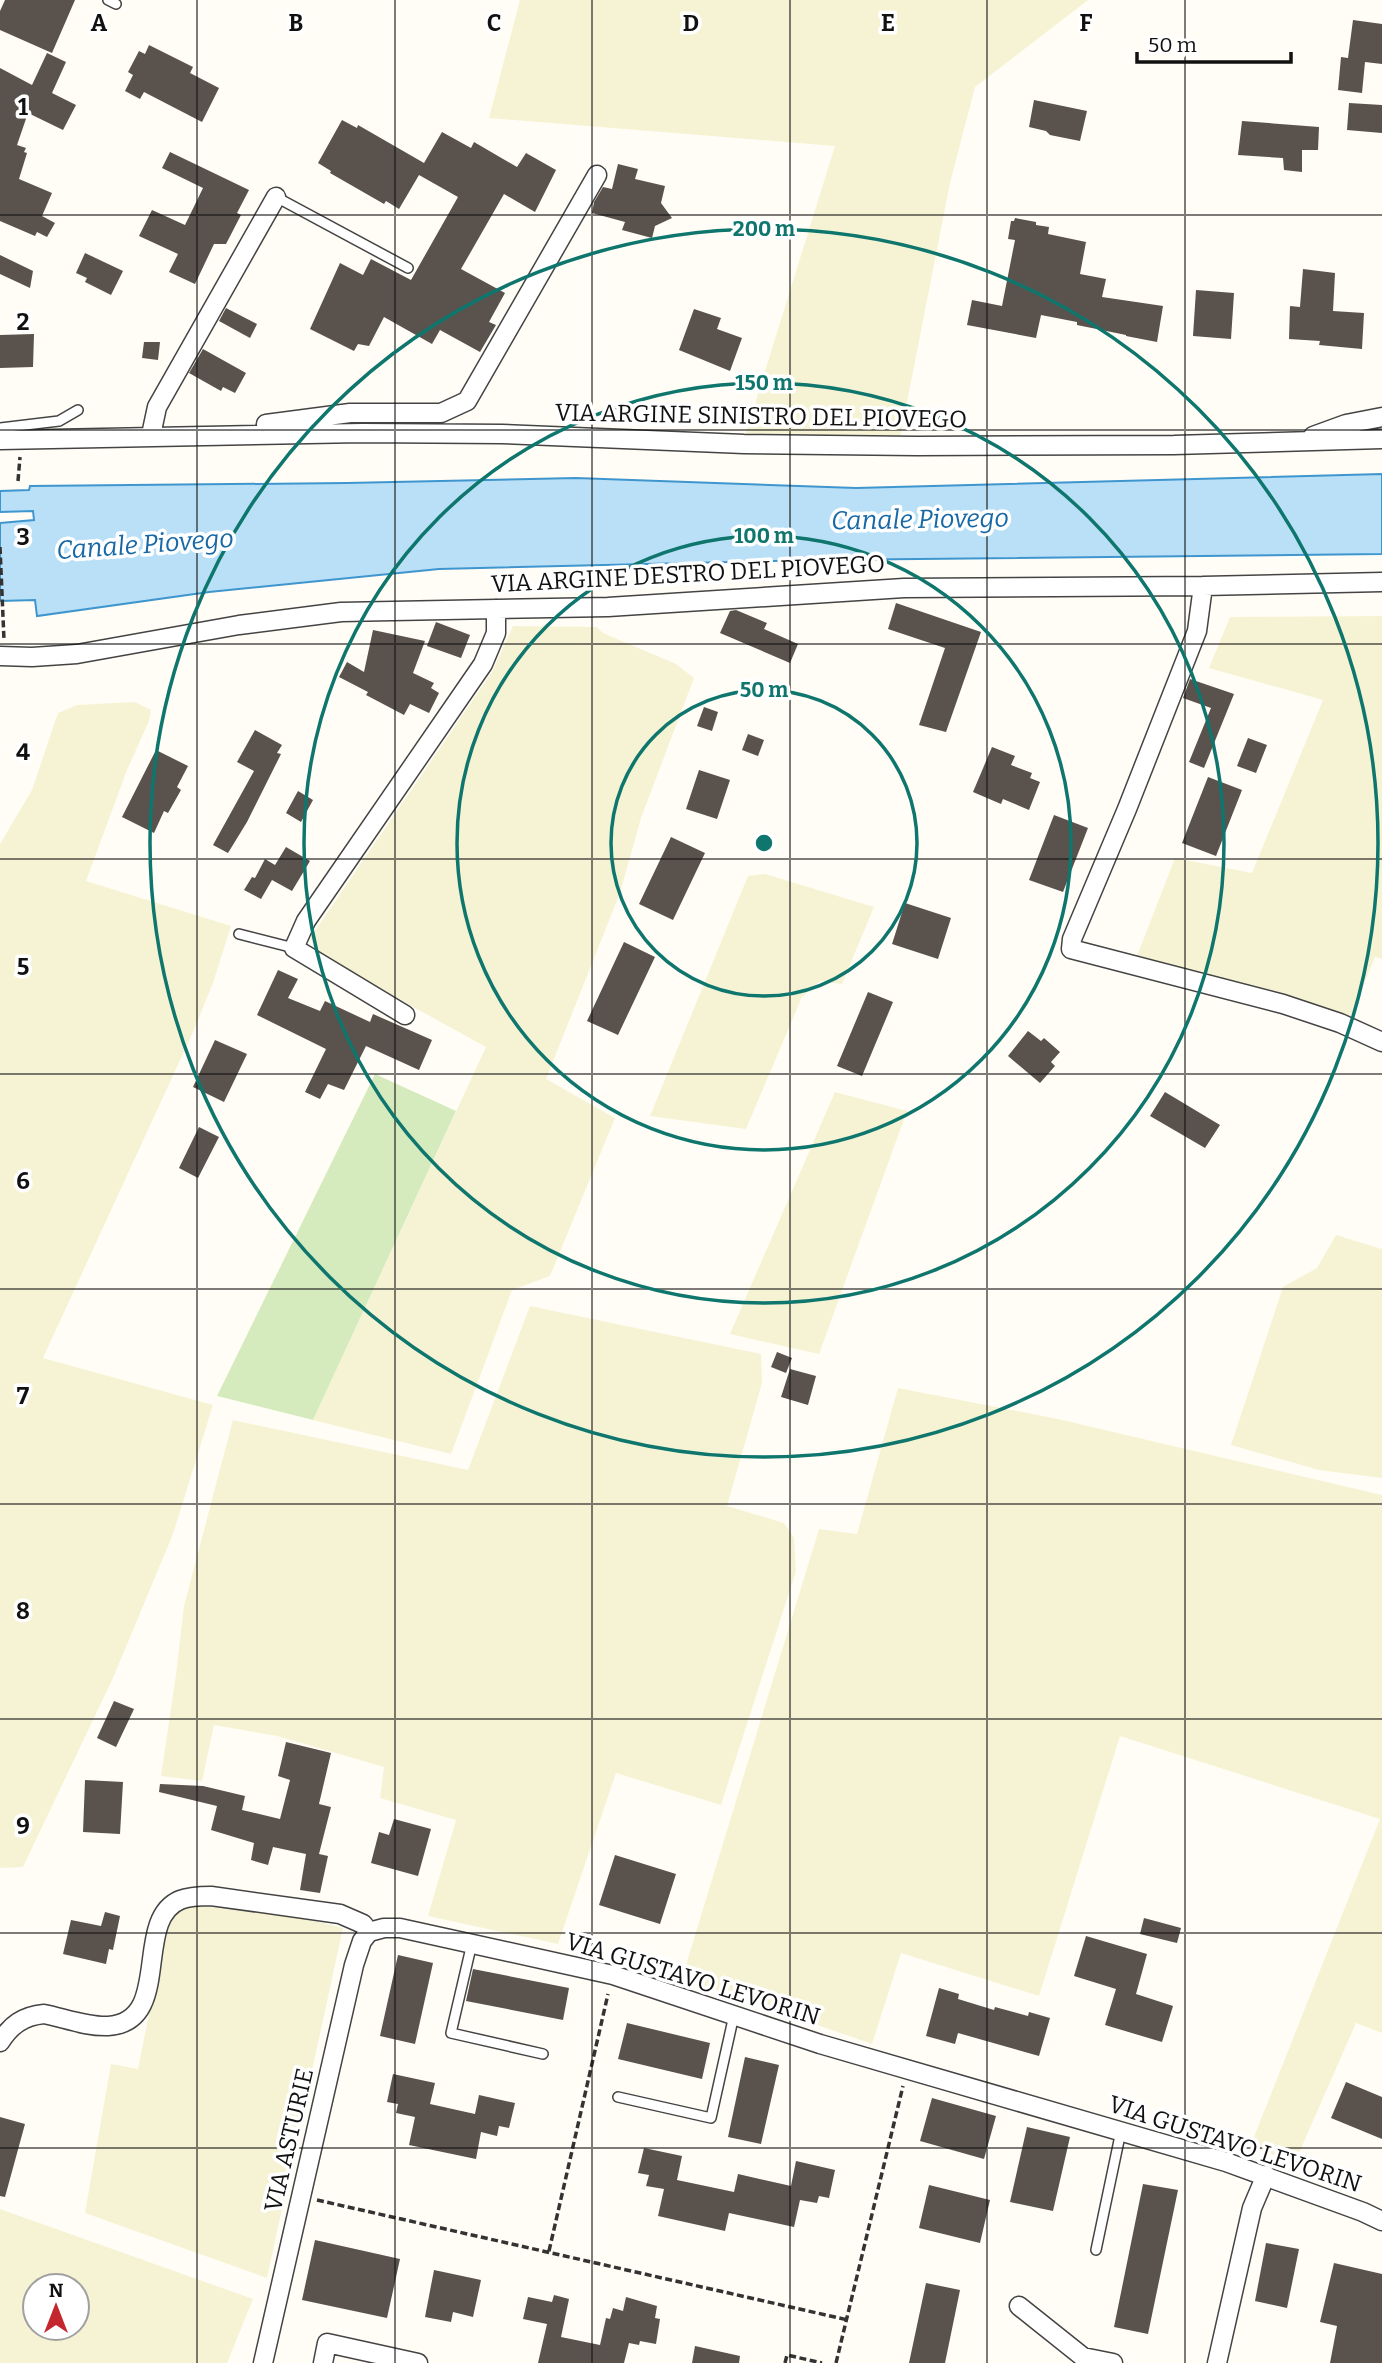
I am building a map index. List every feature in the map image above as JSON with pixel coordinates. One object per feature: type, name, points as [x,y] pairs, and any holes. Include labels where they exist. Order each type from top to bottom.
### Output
[{"type":"street","name":"VIA ARGINE SINISTRO DEL PIOVEGO","points":[[222,434],[257,425],[349,414],[441,413],[467,401],[597,175]]},
{"type":"street","points":[[151,435],[157,407],[276,197]]},
{"type":"street","name":"VIA ARGINE SINISTRO DEL PIOVEGO","points":[[1300,441],[1346,424],[1382,417]]},
{"type":"street","name":"VIA ARGINE SINISTRO DEL PIOVEGO","points":[[0,439],[222,434],[502,434],[744,444],[917,446],[1174,445],[1382,439]]},
{"type":"street","name":"VIA ARGINE DESTRO DEL PIOVEGO","points":[[2,648],[32,657],[77,654],[300,616],[417,609],[608,607],[904,588],[1382,582]]},
{"type":"street","points":[[1203,586],[1197,631],[1072,939],[1071,949],[1283,1004],[1340,1023],[1382,1042]]},
{"type":"street","points":[[405,1015],[294,948],[306,921],[483,664],[496,633],[496,609]]},
{"type":"street","points":[[0,2042],[18,2021],[26,2017],[44,2014],[107,2026],[130,2018],[145,2001],[160,1924],[171,1906],[194,1896],[230,1898],[340,1914],[363,1924],[369,1932]]},
{"type":"street","name":"VIA GUSTAVO LEVORIN","points":[[369,1932],[400,1928],[613,1975],[820,2044],[1266,2175],[1382,2221]]},
{"type":"street","name":"VIA ASTURIE","points":[[263,2363],[357,1951],[369,1932]]},
{"type":"street","points":[[1217,2363],[1252,2208],[1266,2175]]},
{"type":"street","points":[[1019,2306],[1083,2357],[1113,2363]]},
{"type":"street","points":[[323,2363],[327,2343],[418,2363]]},
{"type":"lane","points":[[276,197],[408,268]]},
{"type":"lane","points":[[0,428],[59,421],[78,410]]},
{"type":"lane","points":[[239,934],[294,948]]},
{"type":"lane","points":[[472,1942],[451,2033],[543,2054]]},
{"type":"lane","points":[[618,2097],[711,2118],[734,2015]]},
{"type":"lane","points":[[1096,2250],[1121,2132]]},
{"type":"path","points":[[0,547],[2,648]]},
{"type":"path","points":[[549,2251],[610,1985]]},
{"type":"path","points":[[836,2363],[904,2081]]},
{"type":"path","points":[[301,2196],[848,2320]]},
{"type":"path","points":[[785,2363],[787,2355],[822,2363]]},
{"type":"shaded area","points":[[520,0],[1088,0],[975,87],[950,183],[900,438],[743,442],[835,146],[489,118]]},
{"type":"shaded area","points":[[1382,616],[1382,959],[1375,957],[1351,1016],[1137,956],[1175,858],[1252,873],[1323,700],[1209,668],[1230,617]]},
{"type":"shaded area","points":[[513,626],[597,627],[603,633],[676,664],[694,678],[641,818],[620,893],[546,1079],[615,1118],[550,1276],[512,1290],[451,1454],[313,1420],[486,1047],[321,956],[310,938],[492,672]]},
{"type":"shaded area","points":[[135,702],[151,710],[149,721],[127,770],[86,881],[231,926],[213,983],[193,1032],[43,1358],[213,1405],[173,1534],[113,1678],[23,1867],[0,1868],[0,844],[32,790],[58,713],[77,705]]},
{"type":"shaded area","points":[[765,874],[874,907],[842,984],[820,981],[802,997],[746,1129],[650,1116],[748,876]]},
{"type":"shaded area","points":[[835,1092],[907,1111],[819,1354],[730,1334]]},
{"type":"shaded area","points":[[1336,1235],[1382,1249],[1382,1478],[1319,1470],[1231,1445],[1283,1287],[1317,1268]]},
{"type":"shaded area","points":[[530,1306],[761,1354],[762,1383],[727,1506],[784,1523],[794,1538],[796,1571],[721,1805],[616,1773],[558,1944],[428,1916],[456,1820],[380,1798],[384,1767],[277,1736],[214,1725],[202,1781],[161,1776],[184,1606],[233,1420],[468,1470]]},
{"type":"shaded area","points":[[898,1388],[1058,1419],[1382,1495],[1382,2033],[1356,2023],[1295,2162],[1250,2147],[1380,1819],[1120,1736],[1039,1996],[901,1953],[872,2044],[682,1978],[819,1529],[857,1534]]},
{"type":"shaded area","points":[[212,1904],[291,1915],[343,1928],[267,2278],[85,2213],[111,2064],[138,2069],[168,1919],[179,1909],[190,1905]]},
{"type":"shaded area","points":[[0,2209],[253,2299],[227,2363],[0,2363]]},
{"type":"green space","points":[[375,1074],[456,1111],[313,1420],[217,1396]]},
{"type":"water","name":"Canale Piovego","points":[[1382,474],[1382,554],[819,560],[439,569],[209,592],[37,616],[35,600],[0,601],[0,523],[34,520],[33,511],[0,512],[0,491],[29,490],[30,486],[576,478],[856,488]]},
{"type":"building","points":[[5,0],[75,0],[52,53],[0,30],[0,11]]},
{"type":"building","points":[[1353,20],[1382,24],[1382,64],[1365,62],[1362,93],[1338,90],[1341,57],[1348,58]]},
{"type":"building","points":[[149,45],[193,67],[190,73],[219,88],[202,122],[144,92],[140,99],[125,91],[133,75],[128,72],[139,51],[145,54]]},
{"type":"building","points":[[47,53],[66,62],[52,93],[76,105],[63,130],[28,113],[17,145],[26,148],[24,152],[27,153],[19,179],[52,193],[42,216],[55,223],[47,237],[37,232],[35,236],[0,221],[0,68],[32,85]]},
{"type":"building","points":[[1034,100],[1087,111],[1080,141],[1050,135],[1046,131],[1029,127]]},
{"type":"building","points":[[1349,103],[1382,105],[1382,133],[1347,130]]},
{"type":"building","points":[[342,120],[357,128],[358,125],[424,163],[442,132],[471,148],[474,142],[517,167],[526,153],[556,170],[535,212],[504,194],[461,269],[505,293],[489,322],[496,325],[480,352],[440,330],[432,344],[384,317],[369,346],[358,344],[354,351],[310,329],[340,263],[363,275],[371,259],[411,280],[458,197],[419,175],[399,209],[386,201],[384,204],[330,173],[331,171],[318,163]]},
{"type":"building","points":[[1242,121],[1319,127],[1318,150],[1302,150],[1302,172],[1284,170],[1283,158],[1238,155]]},
{"type":"building","points":[[170,152],[249,190],[237,213],[241,215],[226,244],[214,244],[195,284],[169,272],[178,254],[139,236],[152,210],[185,225],[203,188],[162,168]]},
{"type":"building","points":[[618,164],[638,169],[635,179],[665,186],[661,203],[672,218],[655,226],[652,238],[622,230],[625,222],[592,213],[594,202],[603,187],[612,189]]},
{"type":"building","points":[[1015,218],[1049,227],[1048,234],[1086,242],[1080,274],[1106,279],[1102,297],[1163,306],[1157,342],[1041,315],[1036,338],[967,325],[972,300],[1002,306],[1015,240],[1008,239],[1011,221]]},
{"type":"building","points":[[85,253],[123,271],[111,295],[85,282],[87,278],[76,273]]},
{"type":"building","points":[[0,255],[33,271],[30,288],[0,274]]},
{"type":"building","points":[[1303,269],[1335,273],[1333,311],[1364,313],[1362,349],[1319,345],[1320,341],[1289,339],[1290,306],[1300,307]]},
{"type":"building","points":[[1196,290],[1234,293],[1231,339],[1193,336]]},
{"type":"building","points":[[226,308],[257,324],[250,338],[219,321]]},
{"type":"building","points":[[694,309],[721,318],[717,329],[742,338],[730,371],[679,350]]},
{"type":"building","points":[[34,334],[33,367],[0,368],[0,335]]},
{"type":"building","points":[[144,342],[160,342],[158,360],[142,358]]},
{"type":"building","points":[[203,349],[246,373],[235,393],[223,387],[221,391],[189,373]]},
{"type":"building","points":[[896,603],[981,632],[946,732],[919,725],[945,648],[888,629]]},
{"type":"building","points":[[736,610],[767,623],[764,629],[798,644],[790,663],[720,633],[730,611]]},
{"type":"building","points":[[436,622],[470,635],[461,658],[427,646]]},
{"type":"building","points":[[373,630],[425,641],[413,673],[434,683],[431,688],[439,693],[429,713],[410,704],[404,715],[339,677],[347,662],[364,672]]},
{"type":"building","points":[[1190,679],[1234,694],[1204,768],[1189,762],[1211,708],[1183,698]]},
{"type":"building","points":[[704,707],[718,712],[712,731],[697,726]]},
{"type":"building","points":[[255,730],[282,745],[277,753],[281,754],[247,822],[228,853],[213,845],[254,771],[237,762]]},
{"type":"building","points":[[748,734],[764,740],[758,756],[742,750]]},
{"type":"building","points":[[1248,738],[1267,745],[1256,773],[1237,766]]},
{"type":"building","points":[[992,747],[1015,756],[1011,765],[1032,773],[1030,778],[1040,782],[1029,810],[1003,799],[1001,804],[973,792]]},
{"type":"building","points":[[156,750],[188,766],[177,787],[181,790],[168,813],[164,811],[154,833],[122,817]]},
{"type":"building","points":[[699,770],[730,780],[717,819],[686,809]]},
{"type":"building","points":[[1208,777],[1242,790],[1216,856],[1182,843]]},
{"type":"building","points":[[298,791],[313,800],[301,822],[286,813]]},
{"type":"building","points":[[1054,815],[1088,828],[1063,892],[1029,880]]},
{"type":"building","points":[[671,837],[705,853],[673,920],[639,904]]},
{"type":"building","points":[[286,847],[310,861],[292,891],[272,880],[261,899],[244,890],[252,877],[255,878],[265,859],[275,865]]},
{"type":"building","points":[[905,903],[951,918],[938,959],[892,944]]},
{"type":"building","points":[[624,942],[655,957],[618,1035],[587,1021]]},
{"type":"building","points":[[278,970],[298,979],[288,998],[320,1011],[325,1001],[370,1022],[373,1014],[432,1040],[419,1070],[366,1046],[344,1090],[328,1084],[320,1099],[305,1092],[326,1049],[257,1015]]},
{"type":"building","points":[[868,992],[893,1002],[862,1076],[837,1066]]},
{"type":"building","points":[[1028,1031],[1041,1041],[1044,1038],[1060,1052],[1051,1062],[1055,1066],[1040,1083],[1008,1056]]},
{"type":"building","points":[[215,1040],[247,1054],[224,1102],[193,1087]]},
{"type":"building","points":[[1165,1092],[1220,1125],[1205,1148],[1150,1116]]},
{"type":"building","points":[[199,1127],[219,1137],[198,1178],[179,1168]]},
{"type":"building","points":[[777,1352],[792,1358],[786,1373],[771,1367]]},
{"type":"building","points":[[790,1369],[816,1376],[808,1405],[781,1397]]},
{"type":"building","points":[[114,1701],[134,1709],[116,1747],[97,1738]]},
{"type":"building","points":[[286,1742],[331,1753],[319,1804],[331,1807],[319,1854],[328,1856],[320,1893],[300,1890],[306,1854],[273,1847],[268,1865],[251,1860],[254,1843],[211,1830],[217,1806],[159,1792],[160,1784],[203,1786],[245,1796],[242,1810],[280,1819],[290,1780],[278,1776]]},
{"type":"building","points":[[85,1780],[123,1782],[120,1834],[83,1832]]},
{"type":"building","points":[[394,1819],[431,1829],[418,1876],[371,1863],[379,1832],[389,1835]]},
{"type":"building","points":[[615,1855],[676,1874],[660,1924],[599,1905]]},
{"type":"building","points":[[105,1912],[120,1916],[113,1950],[109,1949],[106,1964],[63,1954],[71,1920],[101,1926]]},
{"type":"building","points":[[1144,1918],[1181,1928],[1177,1943],[1140,1934]]},
{"type":"building","points":[[1086,1936],[1147,1954],[1136,1994],[1173,2006],[1162,2042],[1105,2025],[1116,1989],[1074,1976]]},
{"type":"building","points":[[398,1955],[433,1963],[415,2044],[380,2036]]},
{"type":"building","points":[[473,1969],[569,1988],[563,2020],[466,2001]]},
{"type":"building","points":[[939,1988],[959,1994],[958,1999],[994,2010],[995,2007],[1028,2016],[1029,2012],[1050,2018],[1039,2056],[958,2033],[955,2044],[926,2036]]},
{"type":"building","points":[[627,2023],[710,2043],[702,2079],[618,2059]]},
{"type":"building","points":[[745,2057],[779,2065],[761,2144],[728,2137]]},
{"type":"building","points":[[393,2074],[435,2083],[430,2104],[475,2114],[479,2095],[515,2103],[509,2128],[499,2126],[497,2136],[481,2132],[476,2159],[409,2145],[415,2117],[396,2113],[398,2104],[387,2102]]},
{"type":"building","points":[[1346,2082],[1382,2097],[1382,2139],[1331,2118]]},
{"type":"building","points":[[932,2098],[996,2116],[984,2159],[920,2141]]},
{"type":"building","points":[[0,2117],[25,2124],[5,2197],[0,2196]]},
{"type":"building","points":[[1027,2127],[1070,2137],[1053,2211],[1010,2202]]},
{"type":"building","points":[[644,2148],[682,2156],[677,2180],[734,2192],[738,2174],[791,2186],[796,2161],[835,2170],[829,2198],[819,2196],[817,2203],[800,2200],[794,2227],[729,2213],[725,2231],[658,2216],[664,2189],[646,2186],[649,2175],[638,2173]]},
{"type":"building","points":[[1143,2184],[1178,2190],[1148,2334],[1114,2327]]},
{"type":"building","points":[[929,2185],[990,2200],[980,2243],[919,2228]]},
{"type":"building","points":[[315,2240],[400,2259],[387,2318],[302,2300]]},
{"type":"building","points":[[1266,2243],[1299,2249],[1287,2308],[1255,2301]]},
{"type":"building","points":[[1334,2263],[1382,2274],[1382,2363],[1330,2363],[1337,2326],[1320,2322]]},
{"type":"building","points":[[434,2270],[481,2280],[473,2317],[453,2312],[451,2322],[425,2317]]},
{"type":"building","points":[[926,2283],[960,2290],[945,2363],[909,2363]]},
{"type":"building","points":[[554,2295],[569,2299],[561,2337],[600,2345],[606,2318],[610,2319],[613,2308],[623,2311],[626,2297],[657,2306],[655,2318],[660,2319],[656,2344],[640,2341],[639,2345],[629,2343],[624,2363],[538,2363],[547,2324],[523,2319],[528,2297],[552,2302]]},
{"type":"building","points":[[695,2346],[740,2356],[739,2363],[692,2363]]}]
